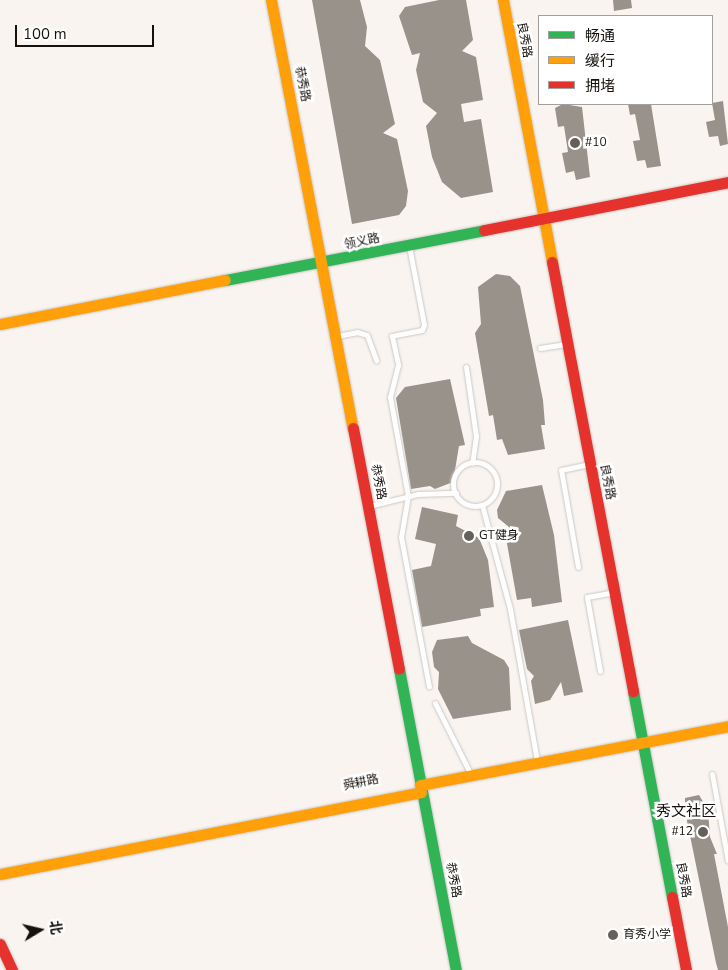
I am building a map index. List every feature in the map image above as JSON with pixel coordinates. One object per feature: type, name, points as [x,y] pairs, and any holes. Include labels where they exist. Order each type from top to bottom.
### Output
[{"type":"street","name":"恭秀路","points":[[271,0],[323,264],[456,970]]},
{"type":"street","name":"良秀路","points":[[503,0],[542,219],[645,748],[686,970]]},
{"type":"street","name":"领义路","points":[[0,324],[323,264],[728,182]]},
{"type":"street","name":"舜耕路","points":[[0,865],[645,748],[728,726]]},
{"type":"street","name":"舜耕路","points":[[0,874],[421,789],[471,776],[538,764],[728,736]]},
{"type":"street","points":[[0,944],[12,970]]},
{"type":"lane","points":[[409,246],[424,325],[422,330],[392,336],[398,365],[390,397],[408,496],[401,537],[429,686]]},
{"type":"lane","points":[[336,336],[357,332],[368,335],[376,360]]},
{"type":"lane","points":[[540,348],[566,344]]},
{"type":"lane","points":[[466,367],[476,436],[472,463],[456,475],[456,493],[468,505],[482,505],[493,496],[497,482],[486,465],[472,463]]},
{"type":"lane","points":[[578,567],[561,470],[590,464]]},
{"type":"lane","points":[[368,506],[408,496],[456,493]]},
{"type":"lane","points":[[482,505],[510,609],[538,764]]},
{"type":"lane","points":[[600,671],[587,597],[615,592]]},
{"type":"lane","points":[[435,703],[471,776]]},
{"type":"lane","points":[[712,774],[728,861]]},
{"type":"building","points":[[312,0],[360,0],[367,27],[365,46],[380,60],[395,124],[383,133],[397,139],[408,191],[406,206],[399,215],[352,224]]},
{"type":"building","points":[[439,0],[466,0],[473,40],[462,51],[476,57],[483,100],[461,104],[464,122],[481,119],[493,192],[461,198],[442,182],[432,157],[426,126],[437,113],[423,102],[416,70],[420,53],[412,55],[399,16],[405,7]]},
{"type":"building","points":[[613,0],[631,0],[632,8],[614,11]]},
{"type":"building","points":[[723,101],[728,144],[720,146],[718,136],[709,137],[706,122],[715,120],[713,103]]},
{"type":"building","name":"#10","points":[[561,105],[582,107],[590,177],[576,180],[574,171],[566,173],[562,153],[568,152],[564,126],[558,127],[555,108]]},
{"type":"building","points":[[628,105],[651,105],[661,166],[647,168],[645,160],[637,161],[633,141],[640,140],[635,114],[630,115]]},
{"type":"building","points":[[496,274],[510,276],[520,286],[543,400],[545,425],[541,425],[545,449],[508,455],[502,439],[497,440],[493,415],[489,416],[475,333],[481,324],[478,287]]},
{"type":"building","points":[[450,379],[465,445],[459,446],[453,482],[435,489],[430,486],[411,489],[396,398],[405,387]]},
{"type":"building","points":[[542,485],[554,535],[562,602],[532,607],[531,598],[517,600],[506,538],[509,527],[498,518],[497,510],[506,491]]},
{"type":"building","points":[[422,507],[458,515],[456,526],[479,538],[488,560],[494,607],[480,609],[481,616],[422,627],[412,570],[431,566],[436,544],[415,539]]},
{"type":"building","points":[[568,620],[583,692],[564,696],[561,682],[550,700],[535,704],[531,681],[534,676],[527,669],[519,630]]},
{"type":"building","points":[[468,636],[472,643],[504,660],[509,668],[511,710],[453,719],[438,689],[439,672],[434,667],[432,652],[437,640]]},
{"type":"building","points":[[699,795],[708,810],[710,837],[717,854],[714,854],[728,927],[728,970],[718,970],[716,963],[685,811],[685,798]]},
{"type":"traffic: fast","points":[[225,280],[484,230]]},
{"type":"traffic: fast","points":[[399,669],[456,970]]},
{"type":"traffic: fast","points":[[633,691],[672,897]]},
{"type":"traffic: slow","points":[[271,0],[353,428]]},
{"type":"traffic: slow","points":[[503,0],[552,262]]},
{"type":"traffic: slow","points":[[0,324],[225,280]]},
{"type":"traffic: slow","points":[[420,785],[728,726]]},
{"type":"traffic: slow","points":[[0,874],[421,792]]},
{"type":"traffic: jam","points":[[484,230],[728,182]]},
{"type":"traffic: jam","points":[[552,262],[633,691]]},
{"type":"traffic: jam","points":[[353,428],[399,669]]},
{"type":"traffic: jam","points":[[672,897],[686,970]]},
{"type":"traffic: jam","points":[[0,944],[12,970]]},
{"type":"place","name":"#10","points":[[575,143]]},
{"type":"place","name":"GT健身","points":[[469,536]]},
{"type":"place","name":"#12","points":[[703,832]]},
{"type":"place","name":"育秀小学","points":[[613,935]]},
{"type":"district","name":"秀文社区","points":[[686,812]]}]
